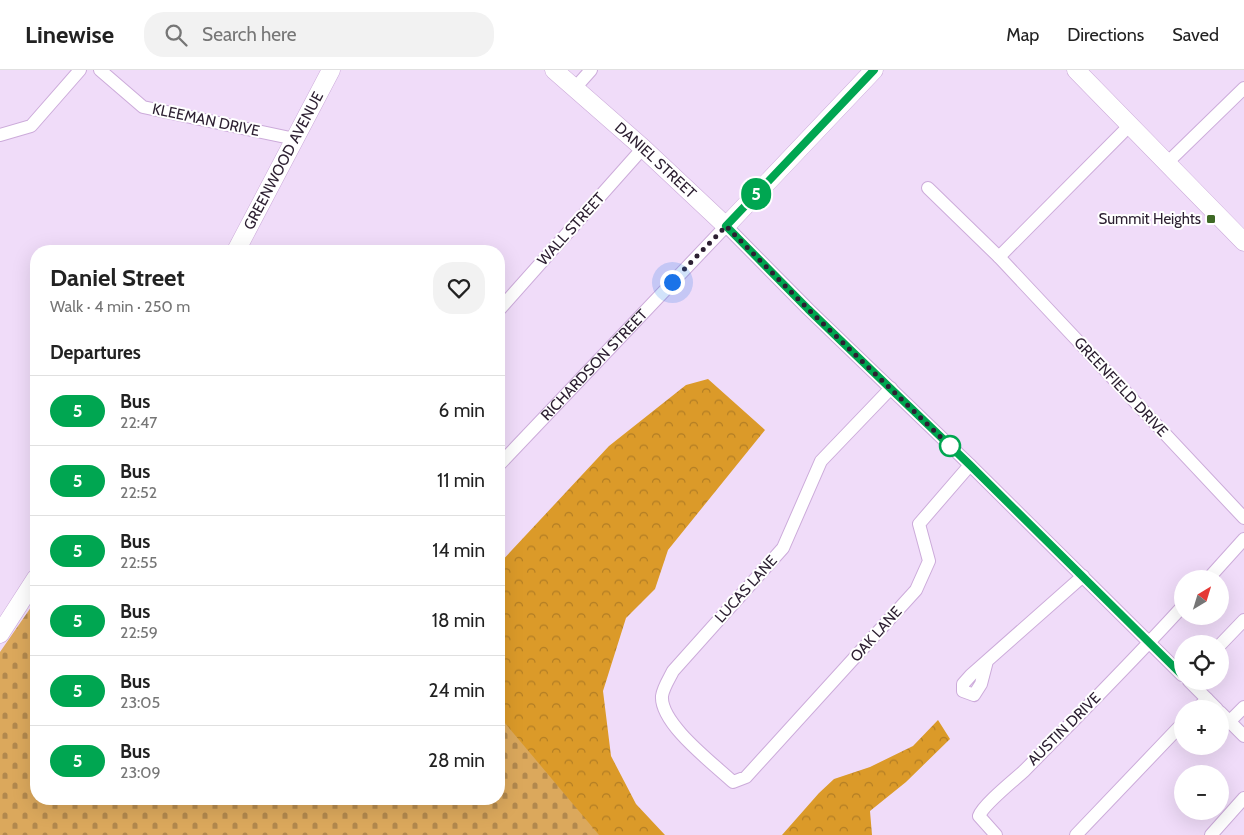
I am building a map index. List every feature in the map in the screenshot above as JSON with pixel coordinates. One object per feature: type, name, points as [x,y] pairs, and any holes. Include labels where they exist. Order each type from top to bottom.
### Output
[{"type":"street","points":[[0,135],[32,126],[80,70]]},
{"type":"street","name":"KLEEMAN DRIVE","points":[[100,70],[143,107],[295,139]]},
{"type":"street","name":"GREENWOOD AVENUE","points":[[239,245],[331,70]]},
{"type":"street","name":"DANIEL STREET","points":[[554,70],[643,148],[726,226],[808,309],[1174,666]]},
{"type":"street","points":[[575,88],[591,70]]},
{"type":"street","name":"RICHARDSON STREET","points":[[505,459],[874,70]]},
{"type":"street","points":[[1076,70],[1131,124],[1244,242]]},
{"type":"street","points":[[1167,163],[1244,88]]},
{"type":"street","points":[[999,257],[1131,124]]},
{"type":"street","name":"WALL STREET","points":[[505,303],[643,148]]},
{"type":"street","name":"GREENFIELD DRIVE","points":[[928,188],[999,257],[1244,518]]},
{"type":"street","name":"LUCAS LANE","points":[[733,782],[674,727],[665,713],[662,697],[665,687],[673,671],[783,548],[820,461],[891,388]]},
{"type":"street","name":"OAK LANE","points":[[733,782],[746,776],[916,590],[929,561],[920,524],[970,465]]},
{"type":"street","points":[[1216,570],[1244,540]]},
{"type":"street","points":[[987,661],[1083,576]]},
{"type":"street","points":[[0,634],[30,587]]},
{"type":"street","points":[[1150,642],[1174,616]]},
{"type":"street","points":[[1229,636],[1244,620]]},
{"type":"street","name":"AUSTIN DRIVE","points":[[996,835],[979,816],[981,811],[1150,642]]},
{"type":"street","points":[[1198,690],[1207,699]]},
{"type":"street","points":[[1244,707],[1230,722],[1244,736]]},
{"type":"street","points":[[1076,835],[1174,732]]},
{"type":"street","points":[[1211,835],[1244,798]]},
{"type":"green space","points":[[708,379],[765,430],[668,550],[655,589],[626,618],[603,691],[611,756],[636,804],[665,835],[223,835],[453,805],[505,805],[505,558],[609,446],[686,385]]},
{"type":"green space","points":[[30,609],[30,805],[505,805],[505,723],[599,835],[0,835],[0,652]]},
{"type":"green space","points":[[938,720],[950,739],[906,782],[870,811],[872,835],[782,835],[834,779],[870,767],[913,746]]},
{"type":"bus line","name":"5","points":[[874,70],[726,226],[808,309],[1174,666]]},
{"type":"place","name":"Summit Heights","points":[[1211,219]]},
{"type":"route","points":[[672,282],[726,226],[808,309],[950,446]]}]
